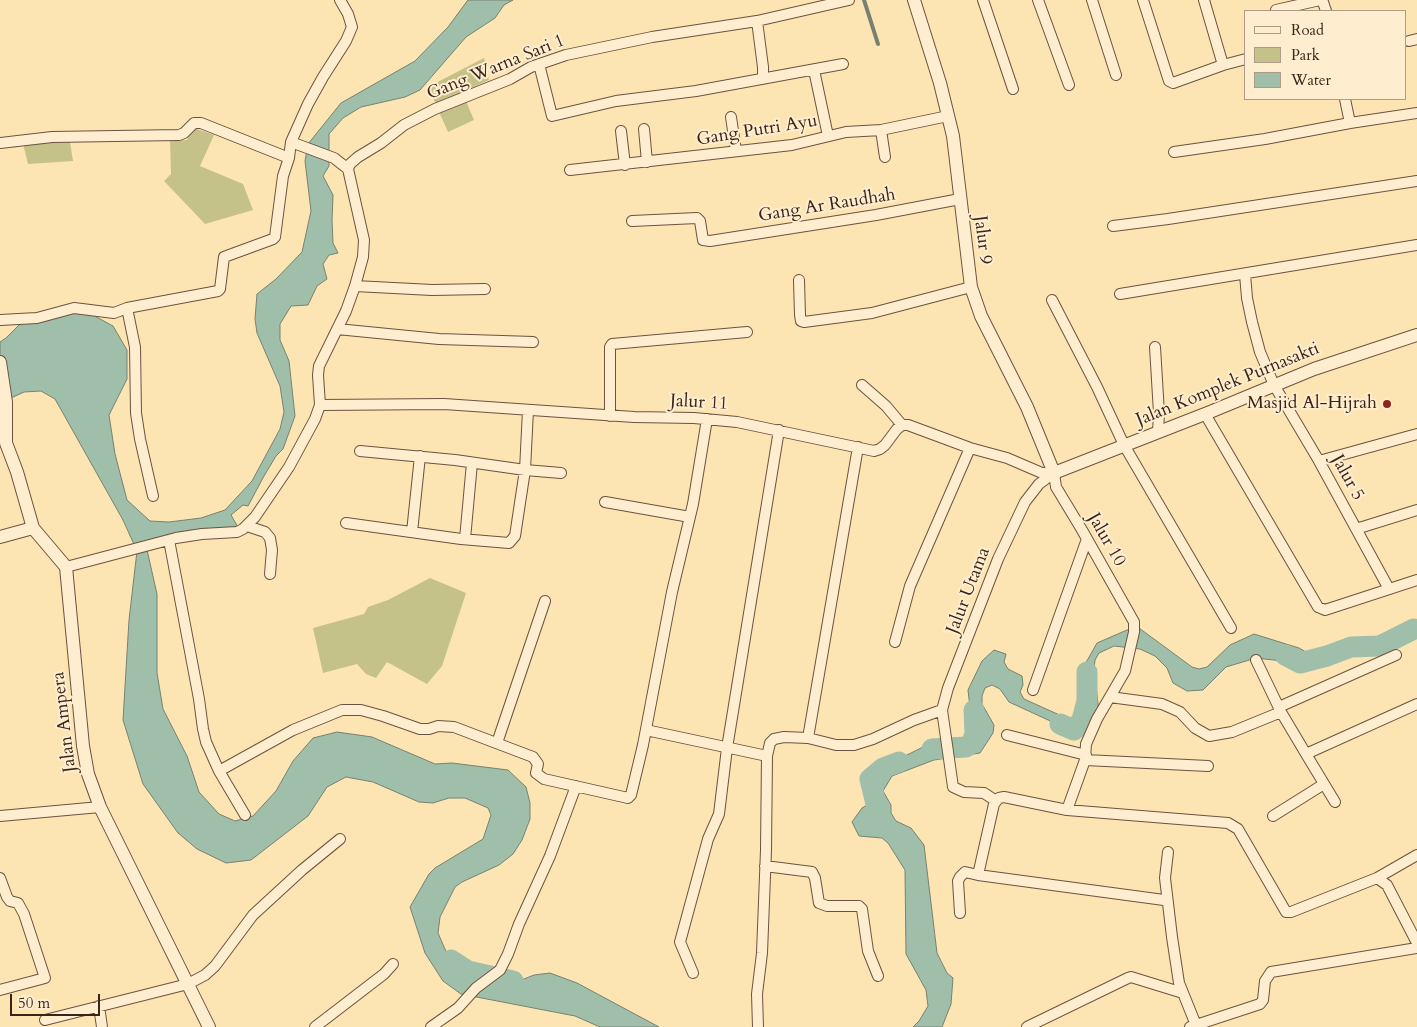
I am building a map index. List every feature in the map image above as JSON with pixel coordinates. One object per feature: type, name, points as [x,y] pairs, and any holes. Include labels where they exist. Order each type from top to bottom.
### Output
[{"type":"street","points":[[0,320],[37,318],[74,308],[114,313],[127,308],[220,290],[224,257],[275,237],[283,176],[293,142],[319,84],[352,28],[348,14],[340,0]]},
{"type":"street","name":"Gang Warna Sari 1","points":[[348,169],[350,164],[358,157],[382,143],[404,125],[459,99],[510,79],[539,64],[566,55],[652,37],[757,21],[849,0]]},
{"type":"street","name":"Jalur 9","points":[[914,0],[940,83],[953,136],[971,287],[981,316],[1027,407],[1054,473]]},
{"type":"street","points":[[983,0],[1013,89]]},
{"type":"street","points":[[1038,0],[1069,84]]},
{"type":"street","points":[[1092,0],[1116,75]]},
{"type":"street","points":[[1143,0],[1169,81],[1173,84],[1223,65],[1244,60]]},
{"type":"street","points":[[1204,0],[1223,65]]},
{"type":"street","points":[[1275,7],[1320,0],[1324,2],[1326,10]]},
{"type":"street","points":[[757,21],[764,66],[762,79]]},
{"type":"street","points":[[539,64],[552,116],[616,101],[696,91],[843,64]]},
{"type":"street","points":[[814,70],[828,136]]},
{"type":"street","points":[[1345,100],[1350,123]]},
{"type":"street","points":[[1174,152],[1265,139],[1417,113]]},
{"type":"street","name":"Gang Putri Ayu","points":[[570,170],[792,145],[828,136],[881,130],[948,116]]},
{"type":"street","points":[[731,117],[736,152]]},
{"type":"street","points":[[0,143],[52,137],[179,135],[184,133],[194,123],[201,123],[289,158]]},
{"type":"street","points":[[644,129],[647,162]]},
{"type":"street","points":[[881,130],[885,157]]},
{"type":"street","points":[[621,131],[625,165]]},
{"type":"street","points":[[0,362],[6,402],[6,443],[17,472],[33,528],[66,567],[164,541],[202,534],[237,532],[247,526],[255,518],[289,467],[315,419],[320,405],[321,394],[318,376],[319,366],[355,286],[363,257],[364,240],[348,169],[334,158],[293,142]]},
{"type":"street","points":[[1113,226],[1177,218],[1417,180]]},
{"type":"street","name":"Gang Ar Raudhah","points":[[632,221],[697,218],[700,221],[704,241],[715,241],[876,215],[960,199]]},
{"type":"street","points":[[1120,294],[1417,245]]},
{"type":"street","name":"Jalur 5","points":[[1245,274],[1252,322],[1260,352],[1274,385],[1389,589]]},
{"type":"street","points":[[799,280],[800,315],[801,320],[804,322],[872,313],[971,287]]},
{"type":"street","points":[[355,286],[432,290],[485,289]]},
{"type":"street","points":[[1052,300],[1097,387],[1124,445],[1231,628]]},
{"type":"street","points":[[127,308],[135,347],[136,413],[153,496]]},
{"type":"street","points":[[337,329],[439,339],[533,342]]},
{"type":"street","points":[[610,416],[610,347],[612,344],[747,332]]},
{"type":"street","name":"Jalan Komplek Purnasakti","points":[[1054,473],[1314,369],[1417,335]]},
{"type":"street","points":[[1155,347],[1159,413],[1158,432]]},
{"type":"street","points":[[862,385],[886,406],[902,425],[914,426],[970,448],[1006,458],[1042,473],[1054,473]]},
{"type":"street","name":"Jalur 11","points":[[320,405],[444,404],[610,416],[706,419],[737,422],[874,451],[880,449],[902,425]]},
{"type":"street","points":[[346,523],[506,543],[513,539],[515,536],[524,470],[528,410]]},
{"type":"street","points":[[1205,414],[1318,607],[1325,610],[1417,580]]},
{"type":"street","points":[[219,771],[293,730],[342,710],[361,710],[420,728],[454,727],[533,757],[537,761],[536,773],[538,776],[628,798],[631,795],[646,730],[672,592],[690,517],[706,419]]},
{"type":"street","points":[[692,973],[680,942],[708,838],[719,814],[727,748],[779,430]]},
{"type":"street","points":[[1319,462],[1417,434]]},
{"type":"street","points":[[808,738],[858,447]]},
{"type":"street","points":[[895,642],[910,586],[970,448]]},
{"type":"street","points":[[360,450],[560,473]]},
{"type":"street","points":[[412,532],[420,456]]},
{"type":"street","points":[[465,539],[472,463]]},
{"type":"street","name":"Jalur 10","points":[[1054,473],[1056,487],[1134,622],[1131,647],[1125,671],[1110,697]]},
{"type":"street","name":"Jalur Utama","points":[[996,801],[984,793],[964,792],[953,787],[942,710],[948,688],[998,558],[1025,502],[1038,484],[1054,473]]},
{"type":"street","points":[[605,502],[690,517]]},
{"type":"street","points":[[1356,529],[1417,510]]},
{"type":"street","points":[[247,526],[265,532],[270,538],[272,550],[270,574]]},
{"type":"street","points":[[0,537],[33,528]]},
{"type":"street","points":[[1033,690],[1087,539]]},
{"type":"street","points":[[164,541],[198,692],[206,742],[219,771],[245,815]]},
{"type":"street","name":"Jalan Ampera","points":[[66,567],[85,761],[88,774],[100,808],[209,1027]]},
{"type":"street","points":[[496,743],[545,601]]},
{"type":"street","points":[[1067,810],[1086,758],[1086,744],[1097,719],[1110,697],[1162,704],[1180,712],[1195,728],[1209,736],[1232,732],[1396,655]]},
{"type":"street","points":[[1256,660],[1280,709],[1335,802]]},
{"type":"street","points":[[1306,754],[1417,704]]},
{"type":"street","points":[[758,1027],[757,994],[762,953],[767,756],[770,743],[780,737],[808,738],[836,745],[862,743],[942,710]]},
{"type":"street","points":[[646,730],[767,756]]},
{"type":"street","points":[[1007,735],[1086,758],[1208,766]]},
{"type":"street","points":[[1273,816],[1324,784]]},
{"type":"street","points":[[431,1027],[458,1008],[476,988],[500,970],[550,856],[576,786]]},
{"type":"street","points":[[978,875],[992,810],[996,801],[1004,797],[1067,810],[1228,823],[1233,825],[1238,829],[1286,912],[1291,912],[1377,878],[1417,855]]},
{"type":"street","points":[[0,816],[100,808]]},
{"type":"street","points":[[46,1020],[188,984],[205,975],[216,966],[252,915],[340,839]]},
{"type":"street","points":[[1168,852],[1165,878],[1172,937],[1179,983],[1193,1026],[1260,1004],[1263,1000],[1265,981],[1271,972],[1417,948]]},
{"type":"street","points":[[765,866],[812,872],[815,878],[819,903],[827,906],[859,906],[862,909],[868,951],[878,976]]},
{"type":"street","points":[[960,913],[958,881],[965,872],[1164,900]]},
{"type":"street","points":[[0,878],[7,897],[10,901],[18,904],[24,914],[45,978],[0,990]]},
{"type":"street","points":[[1377,878],[1386,885],[1417,943]]},
{"type":"street","points":[[315,1027],[384,974],[393,964]]},
{"type":"street","points":[[1027,1027],[1132,977],[1183,992]]},
{"type":"street","points":[[100,1006],[102,1027]]},
{"type":"green space","points":[[484,58],[489,80],[462,92],[474,120],[448,132],[428,87]]},
{"type":"green space","points":[[194,128],[214,135],[200,166],[243,184],[253,210],[205,224],[164,181],[171,174],[170,141],[187,140]]},
{"type":"green space","points":[[70,142],[73,161],[28,164],[23,144]]},
{"type":"green space","points":[[430,578],[466,593],[442,666],[427,684],[387,662],[376,678],[366,674],[357,664],[323,673],[313,628],[364,614],[368,607],[388,600]]},
{"type":"water","points":[[468,0],[513,0],[504,5],[495,18],[466,37],[420,90],[405,97],[361,107],[343,118],[329,134],[329,166],[323,176],[333,195],[333,243],[338,253],[329,255],[323,264],[327,279],[317,286],[308,305],[291,306],[280,324],[280,340],[289,361],[295,416],[283,449],[276,456],[248,506],[243,505],[231,515],[239,529],[152,539],[147,550],[157,594],[157,673],[163,709],[187,756],[199,792],[219,814],[235,821],[253,816],[276,791],[293,761],[313,738],[337,732],[372,737],[435,764],[452,763],[508,770],[526,787],[530,803],[530,819],[522,840],[513,854],[499,865],[455,887],[440,917],[438,933],[448,956],[461,966],[484,977],[519,981],[534,975],[550,973],[577,983],[659,1027],[600,1027],[575,1016],[461,994],[443,981],[425,953],[410,907],[429,874],[435,868],[483,839],[491,815],[488,808],[465,798],[449,798],[433,803],[419,802],[373,782],[346,777],[327,787],[308,816],[251,860],[226,863],[197,849],[178,833],[143,784],[123,720],[129,620],[137,551],[123,520],[55,399],[41,391],[24,392],[0,403],[0,342],[20,324],[73,313],[89,313],[113,326],[127,350],[127,379],[109,415],[115,454],[127,500],[150,521],[169,522],[201,518],[225,510],[252,481],[280,429],[284,412],[280,386],[257,333],[255,319],[257,294],[276,279],[302,252],[311,211],[305,161],[308,144],[341,103],[415,61],[448,27]]},
{"type":"water","points":[[1139,628],[1192,667],[1199,669],[1207,667],[1230,645],[1254,634],[1299,648],[1306,652],[1313,662],[1298,666],[1291,662],[1256,658],[1226,667],[1203,690],[1187,691],[1173,683],[1167,668],[1155,656],[1140,649],[1114,646],[1099,653],[1095,660],[1094,669],[1099,712],[1088,734],[1083,736],[1009,702],[1000,689],[992,685],[985,688],[982,704],[994,725],[993,733],[980,753],[934,760],[892,776],[883,791],[891,805],[891,813],[896,821],[911,828],[924,845],[937,953],[947,973],[953,978],[951,1004],[942,1027],[913,1027],[928,1006],[926,990],[906,954],[905,870],[888,843],[882,838],[859,836],[852,822],[862,808],[869,804],[871,780],[881,768],[941,738],[949,738],[961,749],[969,748],[974,741],[968,690],[982,661],[994,650],[1006,654],[1004,662],[1008,669],[1022,676],[1023,685],[1020,692],[1024,699],[1075,722],[1082,720],[1087,713],[1088,705],[1079,675],[1097,643],[1127,630]]},
{"type":"waterway","points":[[864,0],[878,44]]},
{"type":"waterway","points":[[1285,655],[1300,663],[1351,647],[1380,646],[1414,629]]},
{"type":"waterway","points":[[1060,724],[1074,730],[1082,720],[1087,701],[1087,672]]},
{"type":"waterway","points":[[932,749],[966,747],[972,743],[975,733],[974,710]]},
{"type":"waterway","points":[[880,810],[876,804],[870,779],[883,768],[899,762]]},
{"type":"waterway","points":[[451,960],[468,971],[513,981]]},
{"type":"place","name":"Masjid Al-Hijrah","points":[[1387,404]]}]
